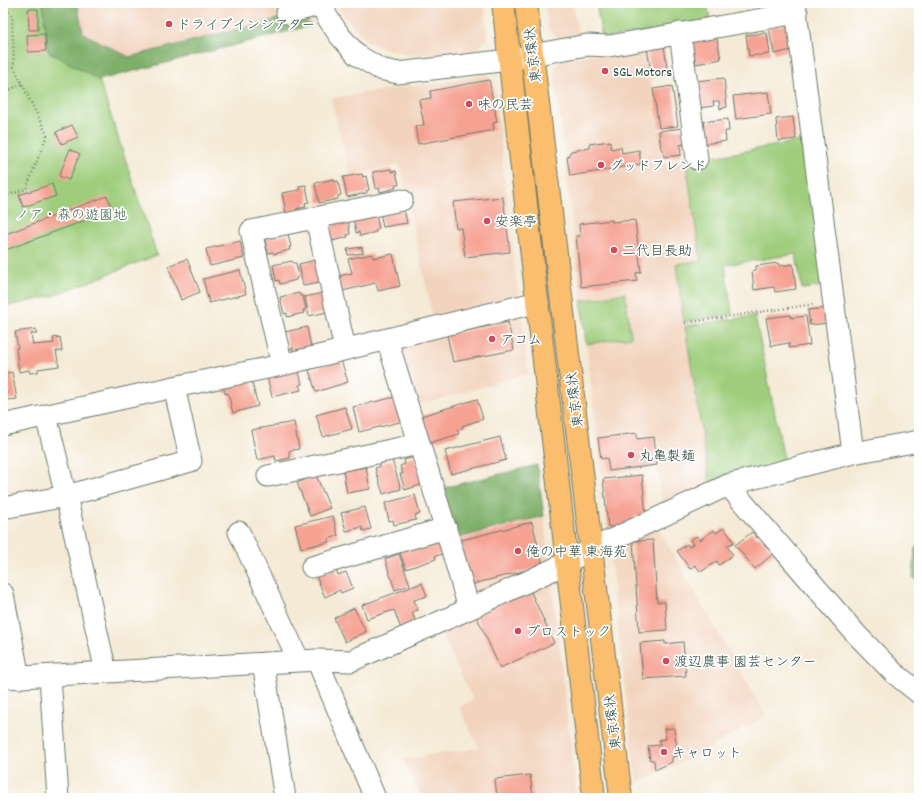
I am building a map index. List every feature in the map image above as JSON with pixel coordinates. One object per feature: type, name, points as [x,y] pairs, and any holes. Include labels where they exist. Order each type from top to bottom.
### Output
[{"type":"highway","name":"東京環状","points":[[503,3],[594,798]]},
{"type":"highway","name":"東京環状","points":[[526,3],[621,798]]},
{"type":"street","points":[[287,13],[323,4],[327,17],[340,36],[357,55],[380,68],[398,73],[509,60],[587,45],[609,46],[680,33],[796,8],[853,453]]},
{"type":"street","points":[[680,33],[697,159]]},
{"type":"street","points":[[282,365],[251,231],[402,200]]},
{"type":"street","points":[[316,218],[345,350]]},
{"type":"street","points":[[3,425],[282,365],[538,302]]},
{"type":"street","points":[[387,339],[446,528],[469,609]]},
{"type":"street","points":[[3,508],[66,496],[191,461],[174,387]]},
{"type":"street","points":[[46,416],[66,496],[106,672]]},
{"type":"street","points":[[3,594],[11,678],[308,660],[351,661],[469,609],[728,485],[853,453],[919,441]]},
{"type":"street","points":[[268,476],[419,444]]},
{"type":"street","points":[[728,485],[856,634],[894,673],[919,693]]},
{"type":"street","points":[[312,567],[446,528]]},
{"type":"street","points":[[239,532],[308,660],[375,798]]},
{"type":"street","points":[[263,663],[285,798]]},
{"type":"street","points":[[50,676],[58,798]]},
{"type":"path","points":[[3,6],[12,16],[14,67],[47,135],[26,189],[3,198]]},
{"type":"path","points":[[3,93],[22,84]]},
{"type":"path","points":[[685,323],[834,302]]},
{"type":"shaded area","name":"ノア・森の遊園地","points":[[3,3],[306,3],[313,25],[100,80],[157,255],[53,296],[3,307]]},
{"type":"shaded area","points":[[337,3],[484,3],[488,38],[471,53],[409,55],[368,43],[342,14]]},
{"type":"shaded area","points":[[545,3],[573,3],[579,37],[560,39],[548,30]]},
{"type":"shaded area","points":[[646,45],[663,165],[686,162],[701,262],[676,265],[710,485],[663,506],[657,468],[602,475],[586,344],[631,337],[625,293],[581,301],[554,67],[560,60]]},
{"type":"shaded area","points":[[487,75],[494,82],[518,295],[515,303],[434,324],[400,165],[350,175],[331,98]]},
{"type":"shaded area","points":[[516,316],[522,320],[528,374],[414,406],[399,352],[404,343]]},
{"type":"shaded area","points":[[544,516],[549,565],[472,600],[454,539]]},
{"type":"shaded area","points":[[657,526],[766,716],[692,757],[636,784],[609,547]]},
{"type":"shaded area","points":[[551,577],[577,798],[422,798],[403,759],[479,748],[459,707],[473,700],[439,629]]},
{"type":"green space","name":"ノア・森の遊園地","points":[[3,3],[43,3],[48,51],[99,80],[157,255],[53,296],[3,307]]},
{"type":"green space","points":[[43,3],[77,3],[83,33],[129,57],[290,16],[313,25],[99,80],[48,51]]},
{"type":"green space","points":[[596,3],[707,3],[711,24],[602,38]]},
{"type":"green space","points":[[805,140],[824,286],[802,289],[796,254],[725,265],[732,314],[684,322],[676,264],[701,261],[686,162]]},
{"type":"green space","points":[[625,293],[631,337],[586,344],[581,301]]},
{"type":"green space","points":[[755,316],[785,464],[710,485],[685,326]]},
{"type":"green space","points":[[537,465],[544,516],[454,539],[439,489]]},
{"type":"green space","points":[[919,546],[919,581],[913,578],[915,548]]},
{"type":"building","points":[[28,9],[38,9],[38,30],[29,30]]},
{"type":"building","points":[[786,24],[792,50],[774,54],[769,28]]},
{"type":"building","points":[[767,33],[770,54],[749,56],[746,35]]},
{"type":"building","points":[[45,34],[46,51],[28,52],[27,35]]},
{"type":"building","points":[[716,34],[721,59],[696,64],[691,38]]},
{"type":"building","points":[[664,45],[668,75],[652,77],[647,48]]},
{"type":"building","points":[[724,78],[727,107],[720,109],[719,101],[713,101],[714,106],[699,108],[696,81]]},
{"type":"building","points":[[489,80],[497,122],[493,123],[494,130],[418,144],[415,126],[424,125],[419,100],[431,98],[430,91]]},
{"type":"building","points":[[672,86],[678,126],[659,128],[653,89]]},
{"type":"building","points":[[768,92],[771,114],[736,119],[733,96]]},
{"type":"building","points":[[793,117],[796,139],[778,141],[776,119]]},
{"type":"building","points":[[728,119],[729,131],[725,131],[726,141],[703,144],[701,122]]},
{"type":"building","points":[[72,125],[78,137],[62,144],[56,132]]},
{"type":"building","points":[[683,128],[684,144],[680,145],[681,155],[664,157],[663,149],[661,149],[659,131]]},
{"type":"building","points":[[610,141],[611,149],[621,147],[622,153],[639,150],[641,164],[570,176],[567,158],[571,151],[590,148],[589,144]]},
{"type":"building","points":[[70,149],[80,154],[69,180],[59,176]]},
{"type":"building","points":[[391,169],[392,172],[396,171],[399,185],[395,185],[396,188],[380,192],[379,188],[376,189],[373,172]]},
{"type":"building","points":[[362,174],[363,177],[366,176],[369,190],[366,191],[367,193],[347,197],[343,177]]},
{"type":"building","points":[[334,179],[334,182],[338,181],[341,195],[338,196],[338,199],[319,203],[315,183]]},
{"type":"building","points":[[52,184],[56,196],[23,207],[19,195]]},
{"type":"building","points":[[306,185],[309,202],[305,203],[306,207],[296,209],[297,211],[286,213],[282,193],[300,190],[299,186]]},
{"type":"building","points":[[107,196],[113,210],[3,251],[3,235]]},
{"type":"building","points":[[503,197],[510,252],[465,257],[461,228],[456,228],[453,202]]},
{"type":"building","points":[[404,209],[407,223],[383,227],[380,212]]},
{"type":"building","points":[[376,215],[379,229],[376,230],[376,232],[360,236],[359,232],[356,233],[353,217]]},
{"type":"building","points":[[348,220],[350,234],[347,235],[348,237],[332,241],[324,222]]},
{"type":"building","points":[[612,220],[612,222],[635,220],[641,272],[636,273],[637,281],[581,287],[576,236],[580,236],[579,224]]},
{"type":"building","points":[[288,234],[291,247],[289,247],[290,250],[274,254],[273,252],[268,253],[264,237],[271,236],[271,238]]},
{"type":"building","points":[[240,241],[244,258],[210,266],[206,249]]},
{"type":"building","points":[[362,247],[363,253],[348,255],[347,249]]},
{"type":"building","points":[[372,254],[373,258],[393,254],[400,286],[378,291],[376,283],[338,292],[335,277],[352,273],[348,259]]},
{"type":"building","points":[[187,259],[200,292],[181,300],[168,266]]},
{"type":"building","points":[[319,259],[320,283],[303,286],[299,264]]},
{"type":"building","points":[[292,261],[293,263],[296,263],[299,277],[296,278],[296,280],[280,284],[279,280],[276,281],[273,265]]},
{"type":"building","points":[[778,263],[779,266],[793,264],[796,289],[775,292],[774,287],[754,290],[752,271],[756,270],[756,266]]},
{"type":"building","points":[[240,270],[246,294],[209,303],[203,279]]},
{"type":"building","points":[[327,292],[327,312],[309,316],[305,297]]},
{"type":"building","points":[[299,293],[300,296],[303,296],[306,310],[303,310],[304,313],[287,317],[287,313],[284,314],[280,297]]},
{"type":"building","points":[[827,308],[829,323],[810,325],[808,310]]},
{"type":"building","points":[[791,315],[791,318],[806,316],[810,345],[789,348],[789,343],[771,346],[766,318]]},
{"type":"building","points":[[508,322],[514,350],[453,362],[447,335]]},
{"type":"building","points":[[307,327],[311,347],[293,351],[293,348],[289,349],[285,332]]},
{"type":"building","points":[[36,329],[37,334],[31,334],[33,345],[54,343],[53,338],[60,337],[62,351],[56,351],[59,366],[38,369],[38,372],[30,373],[29,370],[19,372],[16,348],[18,348],[15,332]]},
{"type":"building","points":[[341,360],[348,382],[316,392],[309,370]]},
{"type":"building","points":[[298,368],[302,384],[299,385],[301,390],[272,397],[267,377]]},
{"type":"building","points":[[12,372],[17,399],[7,400],[6,391],[3,391],[3,374]]},
{"type":"building","points":[[251,379],[258,406],[233,413],[228,393],[225,394],[223,385]]},
{"type":"building","points":[[395,397],[398,412],[402,411],[404,421],[359,432],[353,407]]},
{"type":"building","points":[[477,399],[483,419],[462,426],[463,428],[457,430],[459,434],[429,443],[421,416]]},
{"type":"building","points":[[345,407],[352,429],[323,437],[316,415]]},
{"type":"building","points":[[294,422],[299,449],[289,451],[290,458],[276,461],[275,456],[257,460],[251,430]]},
{"type":"building","points":[[637,433],[637,439],[654,437],[657,465],[609,471],[607,458],[601,459],[598,438]]},
{"type":"building","points":[[500,437],[506,460],[451,474],[445,451]]},
{"type":"building","points":[[414,457],[423,484],[405,490],[400,474],[403,474],[400,466],[405,464],[404,460]]},
{"type":"building","points":[[392,460],[401,489],[383,494],[375,468],[379,467],[379,464]]},
{"type":"building","points":[[366,467],[370,489],[347,493],[343,471]]},
{"type":"building","points":[[316,475],[330,508],[310,516],[297,483]]},
{"type":"building","points":[[642,475],[646,516],[634,517],[634,521],[622,526],[608,527],[603,479]]},
{"type":"building","points":[[415,495],[420,514],[415,515],[416,520],[394,525],[393,520],[389,521],[385,503]]},
{"type":"building","points":[[365,507],[371,529],[363,531],[362,527],[346,531],[341,513]]},
{"type":"building","points":[[333,516],[338,536],[328,539],[329,542],[301,548],[295,525]]},
{"type":"building","points":[[532,522],[543,566],[469,585],[458,541]]},
{"type":"building","points":[[724,528],[734,542],[727,546],[733,555],[719,565],[717,561],[701,572],[695,565],[690,569],[677,551],[687,544],[689,547],[693,544],[690,540],[697,536],[700,540],[714,530],[716,533]]},
{"type":"building","points":[[752,532],[757,538],[759,536],[774,553],[755,569],[735,545]]},
{"type":"building","points":[[438,537],[443,554],[435,556],[436,559],[406,569],[399,550]]},
{"type":"building","points":[[653,540],[657,602],[665,602],[667,630],[639,632],[633,541]]},
{"type":"building","points":[[399,554],[410,585],[395,590],[385,559]]},
{"type":"building","points":[[335,568],[338,575],[346,572],[353,588],[341,593],[340,590],[325,597],[316,576]]},
{"type":"building","points":[[422,583],[427,596],[414,600],[418,610],[412,612],[416,624],[401,629],[394,610],[367,619],[362,605]]},
{"type":"building","points":[[530,590],[554,643],[500,668],[476,615]]},
{"type":"building","points":[[354,608],[366,632],[345,642],[334,618]]},
{"type":"building","points":[[665,641],[665,644],[683,642],[686,676],[643,679],[640,643]]},
{"type":"building","points":[[674,728],[678,756],[672,757],[672,762],[655,770],[654,760],[650,760],[648,746],[660,745],[659,740],[666,739],[664,729]]},
{"type":"building","points":[[530,775],[533,798],[497,798],[495,779]]},
{"type":"place","name":"ドライブインシアター","points":[[169,24]]},
{"type":"place","name":"SGL Motors","points":[[605,71]]},
{"type":"place","name":"味の民芸","points":[[469,104]]},
{"type":"place","name":"グッドフレンド","points":[[601,165]]},
{"type":"place","name":"安楽亭","points":[[487,221]]},
{"type":"place","name":"二代目長助","points":[[614,250]]},
{"type":"place","name":"アコム","points":[[492,339]]},
{"type":"place","name":"丸亀製麺","points":[[631,455]]},
{"type":"place","name":"俺の中華 東海苑","points":[[518,551]]},
{"type":"place","name":"プロストック","points":[[518,631]]},
{"type":"place","name":"渡辺農事 園芸センター","points":[[666,661]]},
{"type":"place","name":"キャロット","points":[[664,752]]}]
